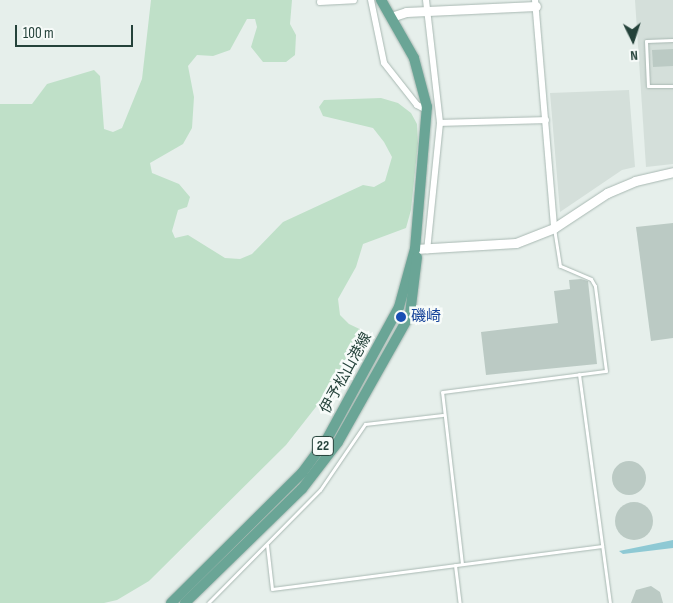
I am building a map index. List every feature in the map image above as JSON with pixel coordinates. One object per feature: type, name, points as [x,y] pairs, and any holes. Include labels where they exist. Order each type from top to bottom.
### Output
[{"type":"main road","name":"伊予松山港線","points":[[171,603],[302,473],[328,439],[399,307],[415,249],[427,110],[419,72],[381,0]]},
{"type":"main road","name":"伊予松山港線","points":[[185,603],[302,489],[338,442],[410,314],[418,261],[415,249]]},
{"type":"street","points":[[320,2],[354,0]]},
{"type":"street","points":[[371,0],[384,63],[417,105],[427,110]]},
{"type":"street","points":[[426,0],[440,123],[427,250]]},
{"type":"street","points":[[391,17],[427,11],[536,3],[554,228]]},
{"type":"street","points":[[440,123],[546,120]]},
{"type":"street","points":[[415,249],[427,250],[516,243],[554,228],[607,193],[635,181],[673,172]]},
{"type":"lane","points":[[673,40],[646,41],[648,86],[673,86]]},
{"type":"lane","points":[[462,564],[442,415],[442,392],[606,371],[595,286],[591,279],[560,266],[554,228]]},
{"type":"lane","points":[[579,374],[610,603]]},
{"type":"lane","points":[[208,603],[320,490],[365,424],[442,415]]},
{"type":"lane","points":[[267,545],[272,589],[602,546]]},
{"type":"lane","points":[[455,565],[460,603]]},
{"type":"shaded area","points":[[635,0],[673,0],[673,164],[646,167]]},
{"type":"shaded area","points":[[629,90],[635,167],[622,170],[560,212],[550,93]]},
{"type":"green space","points":[[151,0],[292,0],[290,24],[296,35],[295,55],[286,62],[263,62],[251,47],[257,27],[255,19],[247,19],[230,50],[213,56],[197,55],[188,66],[194,97],[192,128],[183,144],[150,163],[152,173],[179,184],[190,197],[187,207],[178,210],[172,231],[175,238],[188,235],[225,258],[240,259],[252,254],[283,222],[363,185],[374,187],[385,181],[392,157],[384,142],[373,128],[323,116],[319,107],[324,100],[381,98],[398,103],[411,113],[417,124],[418,143],[411,210],[406,228],[363,244],[356,267],[338,299],[340,315],[349,324],[370,334],[363,347],[286,445],[149,581],[117,600],[104,603],[0,603],[0,104],[32,104],[47,84],[94,70],[100,76],[104,129],[113,132],[122,128],[142,79]]},
{"type":"water","points":[[673,540],[673,548],[623,554],[619,551]]},
{"type":"building","points":[[673,49],[673,66],[653,67],[652,50]]},
{"type":"building","points":[[673,223],[673,338],[651,341],[636,227]]},
{"type":"building","points":[[581,279],[588,281],[597,364],[486,375],[481,332],[558,323],[554,291],[570,289],[569,280]]},
{"type":"building","points":[[629,461],[636,462],[641,466],[645,471],[645,485],[641,490],[636,494],[629,495],[622,494],[617,490],[613,485],[612,478],[613,471],[617,466],[622,462]]},
{"type":"building","points":[[634,502],[647,508],[653,521],[647,534],[634,540],[621,534],[615,521],[621,508]]},
{"type":"building","points":[[651,586],[660,592],[663,603],[631,603],[636,590]]},
{"type":"place","name":"磯崎","points":[[401,317]]}]
